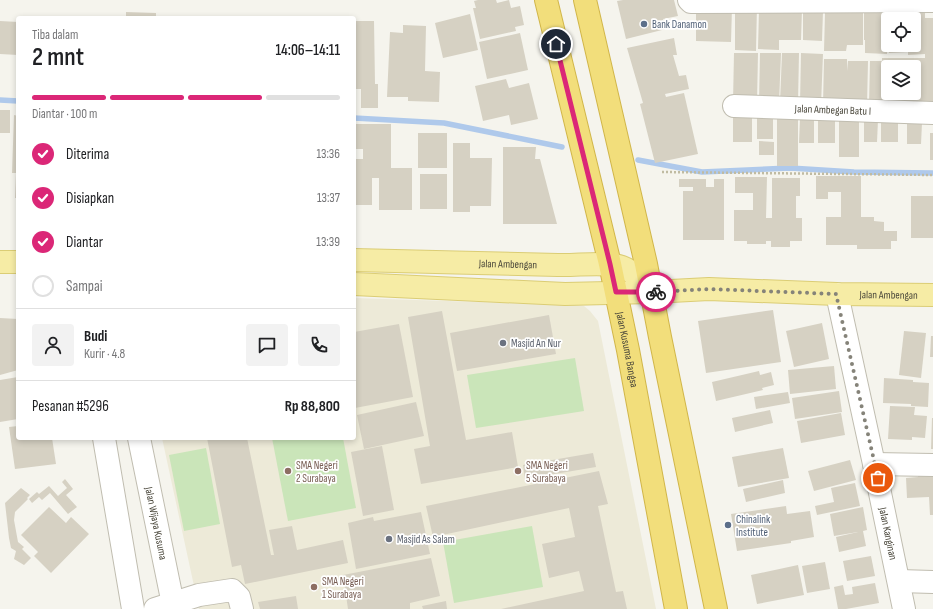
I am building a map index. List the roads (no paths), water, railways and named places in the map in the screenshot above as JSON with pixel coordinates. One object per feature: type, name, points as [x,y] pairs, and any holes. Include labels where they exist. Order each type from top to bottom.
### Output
[{"type":"highway","name":"Jalan Kusuma Bangsa","points":[[546,0],[616,292],[676,609]]},
{"type":"highway","points":[[585,0],[652,292],[716,609]]},
{"type":"main road","name":"Jalan Ambengan","points":[[356,260],[571,266],[610,264],[634,272],[652,292]]},
{"type":"main road","points":[[0,262],[16,262]]},
{"type":"main road","name":"Jalan Ambengan","points":[[356,284],[565,294],[709,289],[836,294],[933,295]]},
{"type":"street","points":[[690,1],[933,1]]},
{"type":"street","name":"Jalan Ambegan Batu I","points":[[734,106],[933,113]]},
{"type":"street","name":"Jalan Kanginan","points":[[836,294],[874,464],[904,609]]},
{"type":"street","points":[[104,440],[133,609]]},
{"type":"street","name":"Jalan Wijaya Kusuma","points":[[139,440],[167,607]]},
{"type":"street","points":[[874,464],[933,465]]},
{"type":"street","points":[[899,581],[933,582]]},
{"type":"street","points":[[167,607],[199,595],[232,590],[239,597],[242,609]]},
{"type":"waterway","points":[[0,100],[16,101]]},
{"type":"waterway","points":[[356,118],[444,123],[562,147]]},
{"type":"waterway","points":[[638,160],[702,172],[790,168],[854,172],[933,173]]},
{"type":"place","name":"Bank Danamon","points":[[644,24]]},
{"type":"place","name":"Masjid An Nur","points":[[503,343]]},
{"type":"place","name":"SMA Negeri 2 Surabaya","points":[[288,471]]},
{"type":"place","name":"SMA Negeri 5 Surabaya","points":[[518,471]]},
{"type":"place","name":"Chinalink Institute","points":[[728,525]]},
{"type":"place","name":"Masjid As Salam","points":[[389,539]]},
{"type":"place","name":"SMA Negeri 1 Surabaya","points":[[314,587]]}]
